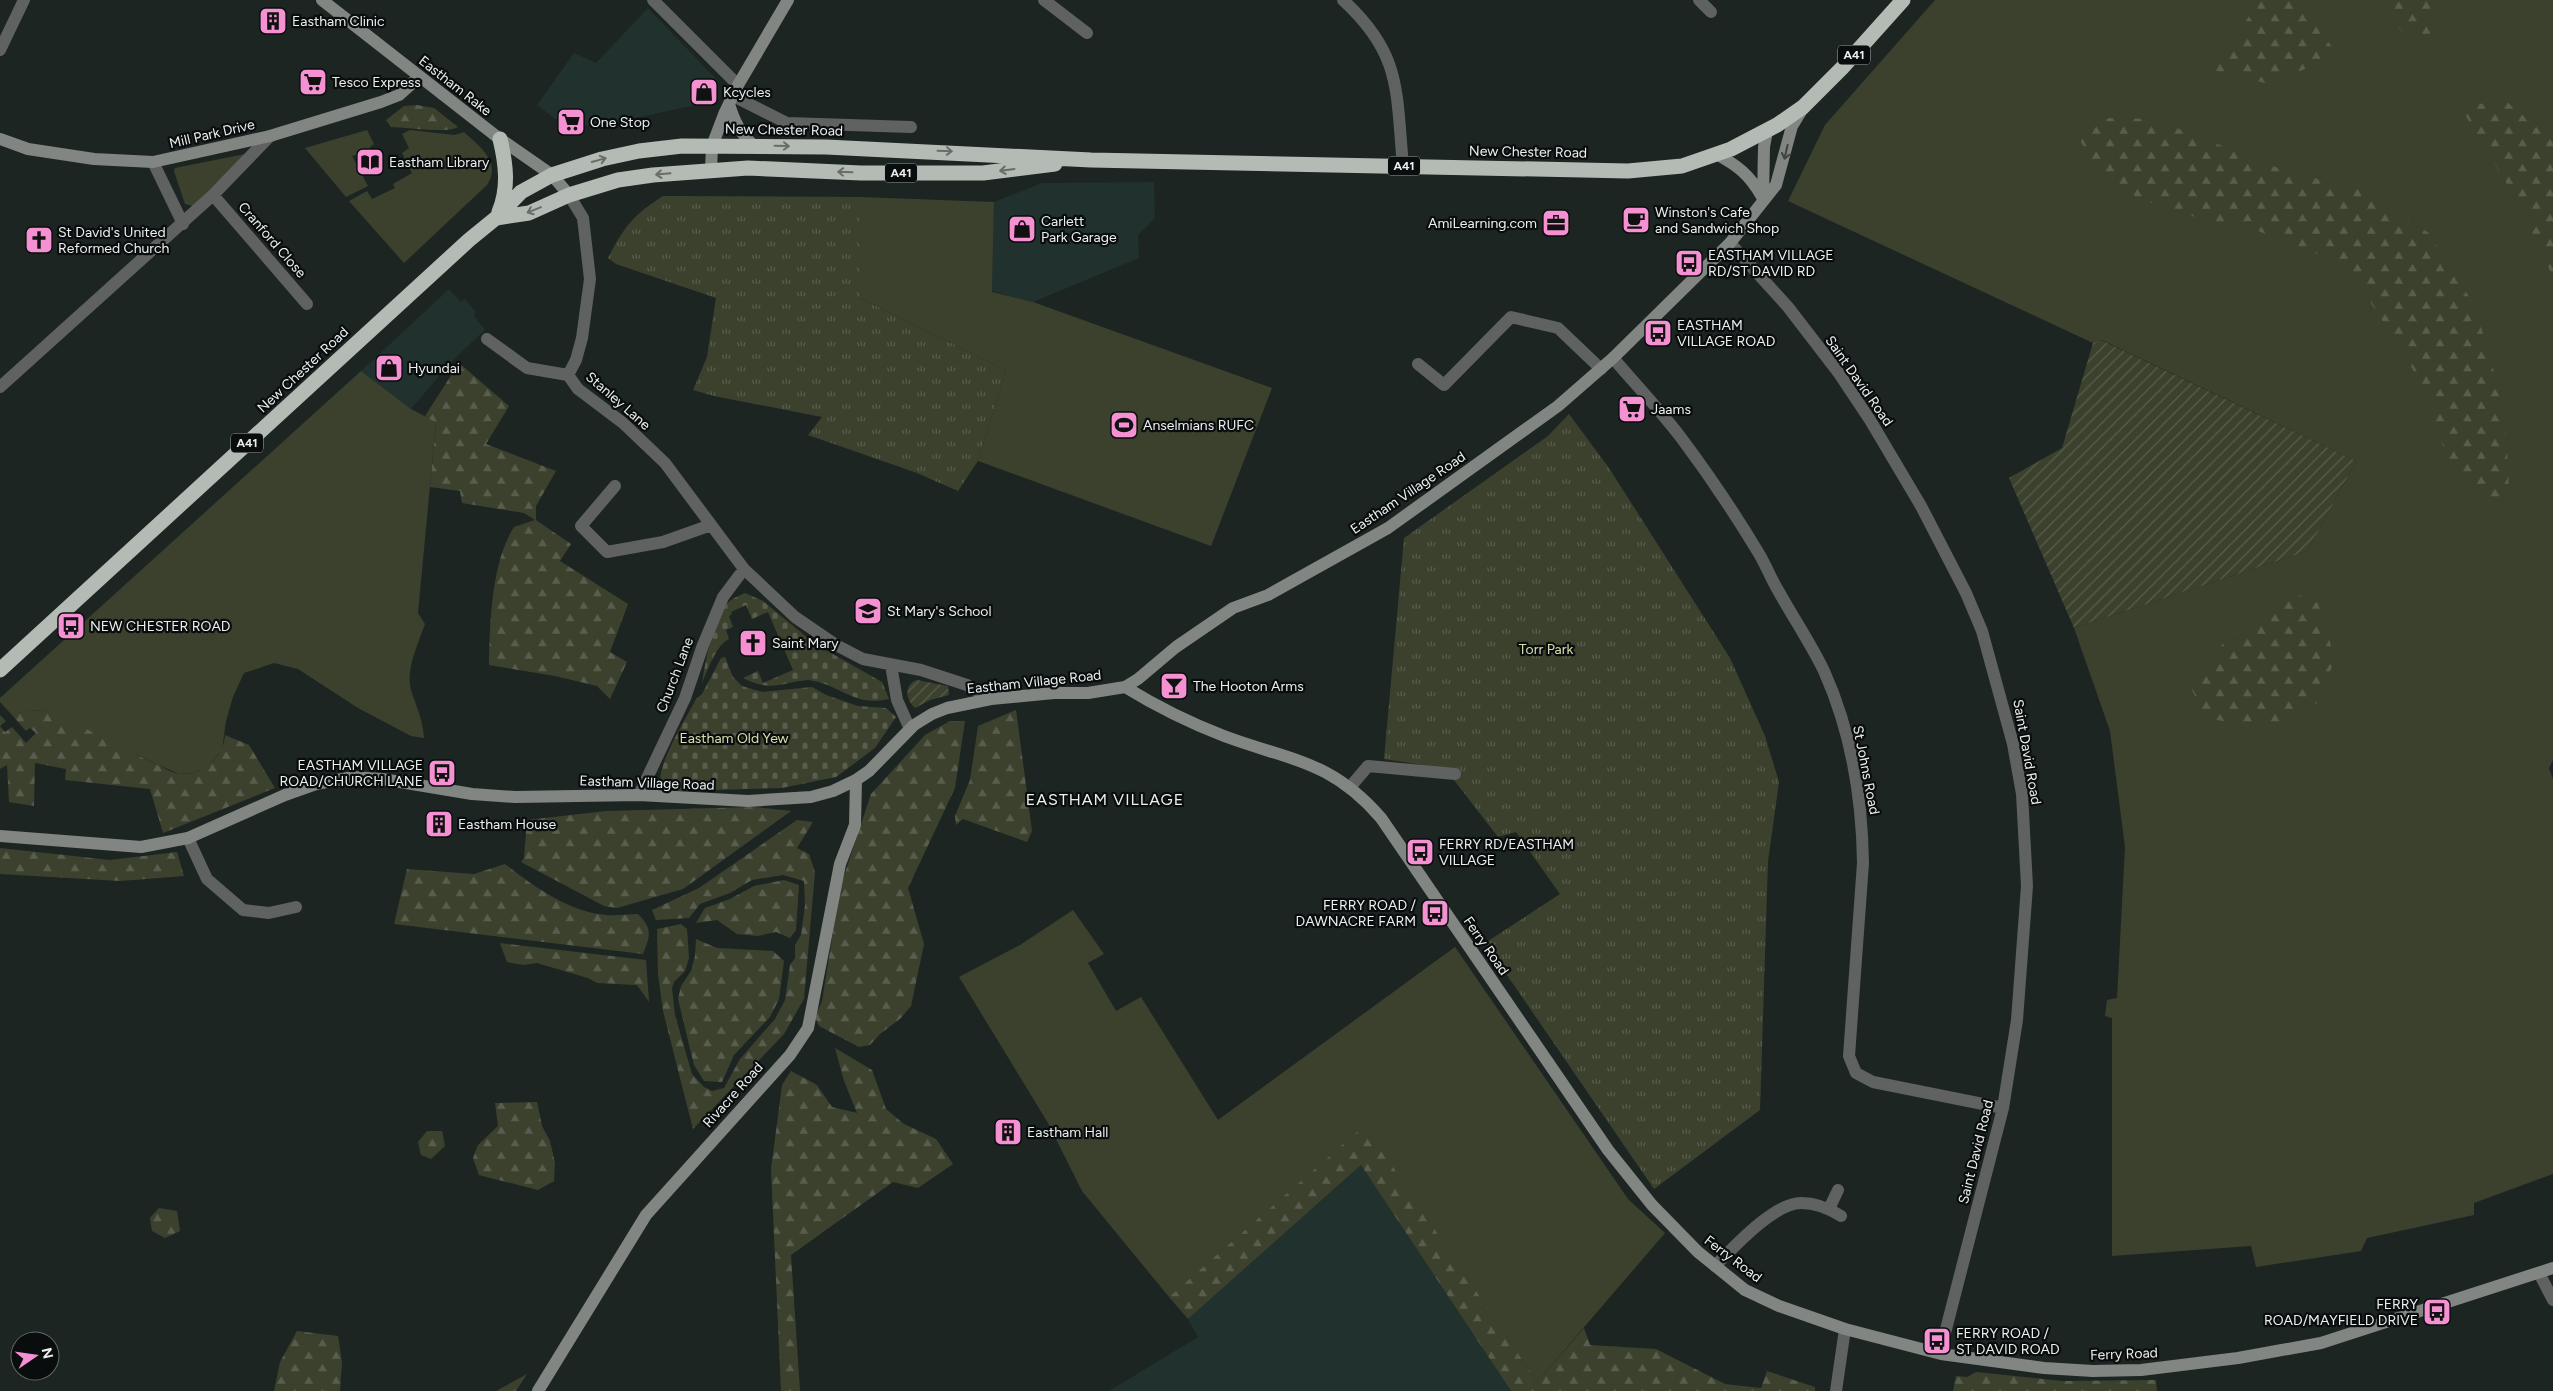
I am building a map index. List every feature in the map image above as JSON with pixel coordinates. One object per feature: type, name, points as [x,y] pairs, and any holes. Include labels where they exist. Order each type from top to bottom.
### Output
[{"type":"highway","name":"New Chester Road","points":[[0,670],[496,218],[526,188],[552,175],[602,159],[639,151],[712,146],[894,149],[1090,160],[1628,171],[1682,166],[1716,154],[1767,130],[1803,108],[1903,0]]},
{"type":"highway","name":"A41","points":[[496,218],[504,200],[506,175],[500,139]]},
{"type":"highway","name":"New Chester Road","points":[[496,218],[529,213],[569,195],[625,179],[711,170],[748,168],[861,173],[983,174],[1090,160]]},
{"type":"main road","name":"Eastham Rake","points":[[322,0],[500,139],[552,175],[569,195]]},
{"type":"main road","points":[[711,170],[712,146],[733,95],[788,0]]},
{"type":"main road","name":"Mill Park Drive","points":[[0,139],[37,151],[94,159],[153,162],[270,136],[381,102],[399,95],[419,77]]},
{"type":"main road","points":[[733,95],[734,120],[742,136],[754,146]]},
{"type":"main road","name":"Eastham Village Road","points":[[0,836],[141,847],[188,838],[285,795],[316,784],[353,777],[382,779],[472,794],[515,797],[639,795],[748,801],[811,797],[833,791],[856,780],[869,771],[910,730],[932,714],[948,708],[991,700],[1054,693],[1088,693],[1125,687],[1138,679],[1176,647],[1233,608],[1268,595],[1388,528],[1558,406],[1613,358],[1730,243],[1776,185],[1792,126],[1803,108]]},
{"type":"main road","points":[[1763,199],[1764,147],[1767,130]]},
{"type":"main road","points":[[1716,154],[1735,164],[1747,174],[1763,199]]},
{"type":"main road","name":"Ferry Road","points":[[1125,687],[1158,707],[1224,736],[1308,763],[1350,786],[1381,818],[1608,1150],[1652,1205],[1698,1252],[1745,1290],[1779,1306],[1845,1329],[1941,1354],[2044,1368],[2093,1371],[2149,1369],[2238,1358],[2321,1343],[2553,1268]]},
{"type":"main road","name":"Rivacre Road","points":[[538,1391],[646,1215],[790,1055],[808,1028],[840,864],[855,825],[856,780]]},
{"type":"street","points":[[0,50],[24,0]]},
{"type":"street","name":"New Chester Road","points":[[653,0],[733,95],[787,123],[911,127]]},
{"type":"street","points":[[1044,0],[1087,33]]},
{"type":"street","points":[[1342,0],[1373,31],[1385,52],[1394,75],[1403,166]]},
{"type":"street","points":[[1699,0],[1711,12]]},
{"type":"street","points":[[0,388],[183,224],[270,136]]},
{"type":"street","points":[[153,162],[183,224]]},
{"type":"street","name":"Cranford Close","points":[[213,195],[307,304]]},
{"type":"street","name":"Stanley Lane","points":[[569,195],[583,218],[590,279],[582,338],[576,360],[568,375],[578,389],[622,423],[665,463],[744,569],[795,617],[862,660],[921,670],[967,685],[991,700]]},
{"type":"street","name":"Saint David Road","points":[[1730,243],[1788,307],[1838,372],[1870,420],[1921,506],[1966,593],[1994,670],[2013,744],[2022,794],[2027,886],[2017,1020],[2003,1108],[1944,1336]]},
{"type":"street","points":[[1418,364],[1444,385],[1511,317],[1558,328],[1601,369]]},
{"type":"street","points":[[487,339],[528,368],[568,375]]},
{"type":"street","name":"St Johns Road","points":[[1613,358],[1681,438],[1758,553],[1808,640],[1836,703],[1850,751],[1863,835],[1863,863],[1849,1056],[1856,1073],[1873,1082],[2003,1108]]},
{"type":"street","points":[[615,486],[581,526],[607,552],[663,542],[710,525]]},
{"type":"street","name":"Church Lane","points":[[639,795],[685,698],[702,645],[723,597],[744,569]]},
{"type":"street","points":[[891,664],[897,700],[910,730]]},
{"type":"street","points":[[1350,786],[1368,766],[1455,774]]},
{"type":"street","points":[[188,838],[207,879],[243,910],[269,914],[296,907]]},
{"type":"street","points":[[1829,1208],[1838,1190]]},
{"type":"street","points":[[1715,1266],[1738,1243],[1784,1208],[1800,1203],[1829,1208],[1841,1216]]},
{"type":"street","points":[[2539,1273],[2553,1300]]},
{"type":"street","points":[[1836,1391],[1845,1329]]},
{"type":"shaded area","points":[[648,8],[718,81],[704,103],[631,119],[567,128],[537,105],[574,53],[596,63]]},
{"type":"shaded area","points":[[1154,182],[1155,218],[1138,235],[1139,258],[1033,302],[992,291],[994,202],[1042,183]]},
{"type":"shaded area","points":[[449,289],[461,302],[465,299],[476,312],[474,316],[485,330],[451,362],[411,409],[361,371]]},
{"type":"shaded area","points":[[1361,1165],[1511,1391],[1109,1391],[1198,1337],[1188,1319]]},
{"type":"green space","points":[[1935,0],[2553,0],[2553,760],[2549,768],[2553,779],[2553,1174],[2474,1203],[2474,1215],[2367,1238],[2361,1251],[2256,1267],[2251,1246],[2112,1256],[2112,1018],[2105,1016],[2107,1000],[2117,998],[2125,847],[2110,731],[2074,628],[2308,551],[2356,461],[2102,340],[2093,343],[1788,201],[1825,125]]},
{"type":"green space","points":[[2260,0],[2295,0],[2340,57],[2265,83],[2213,70]]},
{"type":"green space","points":[[2381,0],[2427,0],[2436,15],[2427,43],[2402,32]]},
{"type":"green space","points":[[2506,101],[2553,141],[2553,277],[2519,204],[2458,103],[2490,104]]},
{"type":"green space","points":[[417,105],[434,108],[458,127],[436,130],[391,127],[386,120],[404,106]]},
{"type":"green space","points":[[2109,118],[2154,119],[2283,170],[2357,189],[2429,233],[2475,306],[2497,382],[2507,445],[2509,490],[2501,511],[2450,470],[2432,408],[2407,358],[2363,291],[2326,257],[2258,231],[2187,215],[2139,199],[2100,171],[2077,136]]},
{"type":"green space","points":[[367,130],[374,144],[370,147],[371,151],[352,156],[368,186],[346,197],[305,148]]},
{"type":"green space","points":[[410,130],[455,135],[464,132],[482,149],[491,162],[492,169],[487,185],[404,263],[349,201],[367,191],[372,199],[395,188],[393,184],[412,173],[402,153],[409,148],[402,134]]},
{"type":"green space","points":[[245,154],[246,159],[193,206],[185,204],[174,171],[175,168]]},
{"type":"green space","points":[[663,196],[860,197],[860,298],[1006,370],[978,461],[958,491],[917,473],[808,435],[822,417],[714,396],[693,390],[707,357],[716,298],[616,264],[608,258],[630,222],[644,209]]},
{"type":"green space","name":"Anselmians RUFC","points":[[860,197],[994,202],[992,292],[1033,302],[1272,388],[1211,546],[978,461],[1006,370],[860,298]]},
{"type":"green space","points":[[2101,340],[2356,461],[2308,551],[2074,628],[2009,478],[2062,448],[2093,343]]},
{"type":"green space","points":[[459,363],[509,406],[486,444],[556,471],[536,506],[536,520],[571,544],[560,561],[628,604],[610,652],[627,662],[610,699],[597,686],[555,676],[489,665],[493,594],[496,575],[506,542],[514,527],[535,520],[524,513],[462,503],[460,491],[430,487],[436,423],[425,416]]},
{"type":"green space","points":[[361,371],[411,409],[436,422],[418,613],[425,624],[413,658],[410,676],[410,685],[421,720],[424,738],[411,736],[358,708],[298,669],[274,663],[244,673],[233,697],[226,721],[222,750],[208,767],[192,773],[179,774],[123,749],[49,710],[25,711],[12,715],[0,702],[0,698]]},
{"type":"green space","name":"Torr Park","points":[[1569,414],[1609,468],[1730,658],[1765,736],[1779,782],[1768,861],[1760,1110],[1654,1189],[1485,943],[1560,894],[1516,832],[1498,837],[1454,780],[1455,770],[1384,759],[1404,538],[1548,436]]},
{"type":"green space","points":[[745,593],[763,601],[815,644],[882,682],[889,699],[877,701],[857,698],[830,686],[809,680],[768,686],[743,678],[758,671],[763,683],[793,670],[768,612],[752,619],[746,605],[731,612],[732,614],[729,616],[733,627],[726,630],[729,639],[716,652],[702,683],[711,638],[720,615],[731,600]]},
{"type":"green space","points":[[2299,595],[2318,603],[2335,659],[2318,702],[2293,718],[2258,727],[2205,718],[2189,683],[2225,641]]},
{"type":"green space","name":"Eastham Old Yew","points":[[725,657],[733,677],[742,686],[762,692],[812,687],[826,695],[858,706],[886,708],[896,717],[875,748],[836,777],[782,788],[679,791],[660,781],[664,761],[696,699],[702,694],[721,658]]},
{"type":"green space","points":[[917,680],[948,686],[949,695],[930,700],[915,708],[907,693],[910,685]]},
{"type":"green space","points":[[49,710],[142,758],[178,774],[189,774],[211,763],[221,751],[225,735],[249,745],[275,788],[163,833],[150,789],[65,780],[66,769],[35,763],[34,806],[9,802],[7,765],[0,769],[0,726],[5,732],[12,727],[26,743],[36,733],[30,728],[26,731],[12,715],[25,711]]},
{"type":"green space","points":[[1016,710],[1032,831],[1027,842],[963,819],[956,825],[955,816],[970,780],[978,726]]},
{"type":"green space","points":[[0,715],[6,721],[0,726]]},
{"type":"green space","points":[[950,721],[965,721],[955,788],[908,888],[924,944],[911,1006],[901,1018],[880,1034],[870,1045],[859,1047],[819,1026],[815,1017],[822,1001],[840,888],[871,794],[925,735]]},
{"type":"green space","points":[[754,807],[791,811],[683,889],[617,908],[604,906],[521,862],[524,858],[527,820],[606,811]]},
{"type":"green space","points":[[797,820],[813,822],[797,848],[809,854],[815,872],[804,999],[784,1034],[693,1129],[663,1011],[658,974],[657,929],[681,924],[687,929],[689,958],[685,971],[674,982],[672,988],[675,1015],[692,1074],[704,1087],[712,1091],[724,1088],[740,1059],[775,1019],[785,1000],[790,965],[795,958],[795,945],[801,935],[805,905],[804,881],[783,875],[752,880],[730,893],[700,904],[689,918],[656,920],[652,910],[699,888]]},
{"type":"green space","points":[[0,848],[110,860],[177,852],[184,876],[120,881],[0,874]]},
{"type":"green space","points":[[505,864],[553,897],[579,909],[607,915],[638,914],[646,924],[649,933],[643,954],[394,924],[407,869],[474,874]]},
{"type":"green space","points":[[784,880],[799,885],[796,930],[790,938],[776,932],[758,936],[737,934],[717,920],[696,923],[705,908],[730,899],[754,886]]},
{"type":"green space","points":[[1073,910],[1104,954],[1088,963],[1116,1011],[1141,997],[1218,1120],[1455,947],[1628,1199],[1665,1233],[1537,1382],[1365,1126],[1169,1297],[1082,1191],[1048,1123],[959,977],[1020,945]]},
{"type":"green space","points":[[696,939],[717,948],[773,951],[784,961],[779,999],[770,1017],[734,1055],[722,1082],[704,1081],[694,1065],[678,999],[681,986],[691,971],[695,956]]},
{"type":"green space","points":[[500,943],[646,960],[649,1002],[637,985],[597,983],[588,978],[537,963],[523,965],[507,962]]},
{"type":"green space","points":[[835,1048],[872,1070],[886,1109],[904,1124],[936,1139],[953,1164],[918,1188],[893,1182],[791,1255],[800,1391],[781,1391],[771,1169],[782,1085],[791,1071],[817,1085],[832,1107],[857,1113],[844,1081]]},
{"type":"green space","points":[[537,1102],[542,1126],[550,1141],[555,1163],[554,1181],[538,1190],[479,1175],[473,1158],[478,1145],[498,1126],[495,1103]]},
{"type":"green space","points":[[1365,1125],[1537,1382],[1584,1328],[1590,1345],[1656,1349],[1725,1384],[1761,1388],[1767,1371],[1815,1387],[1815,1391],[1511,1391],[1361,1165],[1188,1319],[1169,1297]]},
{"type":"green space","points":[[427,1131],[442,1131],[445,1146],[431,1159],[421,1155],[418,1142]]},
{"type":"green space","points":[[159,1208],[177,1211],[180,1231],[165,1238],[152,1231],[150,1218]]},
{"type":"green space","points":[[297,1331],[338,1336],[342,1362],[340,1391],[274,1391],[280,1362]]},
{"type":"green space","points":[[1976,1372],[2062,1381],[2156,1380],[2157,1391],[1953,1391],[1956,1376],[1967,1377]]},
{"type":"green space","points":[[527,1374],[516,1391],[497,1391],[498,1390]]},
{"type":"place","name":"Eastham Clinic","points":[[273,21]]},
{"type":"place","name":"Tesco Express","points":[[313,82]]},
{"type":"place","name":"Kcycles","points":[[704,92]]},
{"type":"place","name":"One Stop","points":[[571,122]]},
{"type":"place","name":"Eastham Library","points":[[370,162]]},
{"type":"place","name":"Winston's Cafe and Sandwich Shop","points":[[1636,220]]},
{"type":"place","name":"AmiLearning.com","points":[[1556,223]]},
{"type":"place","name":"Carlett Park Garage","points":[[1022,229]]},
{"type":"place","name":"St David's United Reformed Church","points":[[39,240]]},
{"type":"place","name":"EASTHAM VILLAGE RD/ST DAVID RD","points":[[1689,263]]},
{"type":"place","name":"EASTHAM VILLAGE ROAD","points":[[1658,333]]},
{"type":"place","name":"Hyundai","points":[[389,368]]},
{"type":"place","name":"Jaams","points":[[1632,409]]},
{"type":"place","name":"Anselmians RUFC","points":[[1124,425]]},
{"type":"place","name":"St Mary's School","points":[[868,611]]},
{"type":"place","name":"NEW CHESTER ROAD","points":[[71,626]]},
{"type":"place","name":"Saint Mary","points":[[753,643]]},
{"type":"place","name":"The Hooton Arms","points":[[1174,686]]},
{"type":"place","name":"EASTHAM VILLAGE ROAD/CHURCH LANE","points":[[442,773]]},
{"type":"place","name":"Eastham House","points":[[439,824]]},
{"type":"place","name":"FERRY RD/EASTHAM VILLAGE","points":[[1420,852]]},
{"type":"place","name":"FERRY ROAD / DAWNACRE FARM","points":[[1435,913]]},
{"type":"place","name":"Eastham Hall","points":[[1008,1132]]},
{"type":"place","name":"FERRY ROAD/MAYFIELD DRIVE","points":[[2437,1312]]},
{"type":"place","name":"FERRY ROAD / ST DAVID ROAD","points":[[1937,1341]]},
{"type":"district","name":"EASTHAM VILLAGE","points":[[1105,799]]}]
